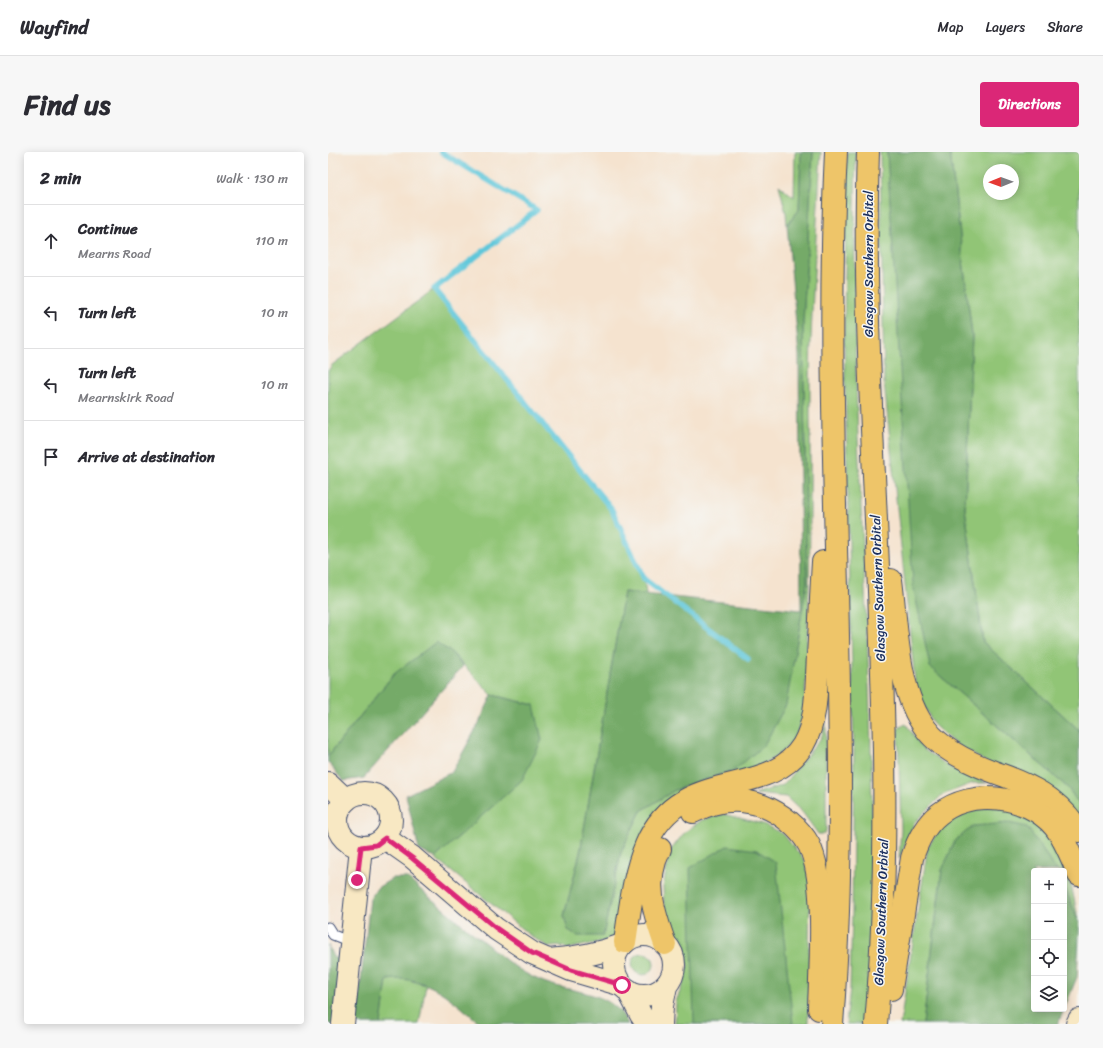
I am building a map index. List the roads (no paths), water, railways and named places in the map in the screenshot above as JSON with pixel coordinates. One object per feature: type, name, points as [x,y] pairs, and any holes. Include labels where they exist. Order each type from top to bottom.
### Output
[{"type":"highway","points":[[832,1024],[840,876],[840,750],[832,367],[832,264],[836,152]]},
{"type":"highway","name":"Glasgow Southern Orbital","points":[[868,152],[866,269],[883,718],[884,821],[882,926],[876,1024]]},
{"type":"highway","points":[[623,944],[636,881],[646,844],[657,826],[670,811],[680,802],[708,790],[762,776],[776,770],[795,754],[809,732],[813,718],[816,687],[832,367]]},
{"type":"highway","points":[[872,430],[903,674],[907,694],[916,713],[926,729],[940,742],[957,754],[990,770],[1020,781],[1040,792],[1056,803],[1070,817],[1079,831]]},
{"type":"highway","points":[[884,1024],[912,858],[917,842],[928,826],[939,814],[959,803],[985,798],[1016,802],[1030,806],[1055,826],[1079,875]]},
{"type":"highway","points":[[665,944],[653,909],[651,885],[658,853],[665,839],[682,819],[706,806],[735,800],[751,802],[766,807],[781,815],[796,829],[809,845],[815,861],[820,898],[819,1024]]},
{"type":"street","points":[[328,783],[346,800]]},
{"type":"street","points":[[365,793],[374,794],[382,799],[388,806],[391,815],[391,824],[385,838],[376,845],[361,847],[351,844],[343,838],[338,831],[336,822],[338,813],[346,800],[356,794],[365,793]]},
{"type":"street","points":[[385,838],[412,858],[496,928],[532,953],[571,970],[625,988],[637,994],[648,995],[658,992],[666,986]]},
{"type":"street","points":[[343,1024],[361,847]]},
{"type":"street","points":[[548,960],[579,957],[623,944],[632,938],[645,936],[658,939],[665,944],[673,957],[674,965],[673,972],[666,986],[662,1006],[661,1024]]},
{"type":"street","points":[[623,944],[618,951],[614,965],[618,979],[647,1024]]},
{"type":"street","points":[[1077,1024],[1079,1020]]},
{"type":"lane","points":[[328,927],[333,935],[351,942]]},
{"type":"waterway","points":[[441,152],[537,210],[434,289],[612,510],[644,579],[748,659]]}]
